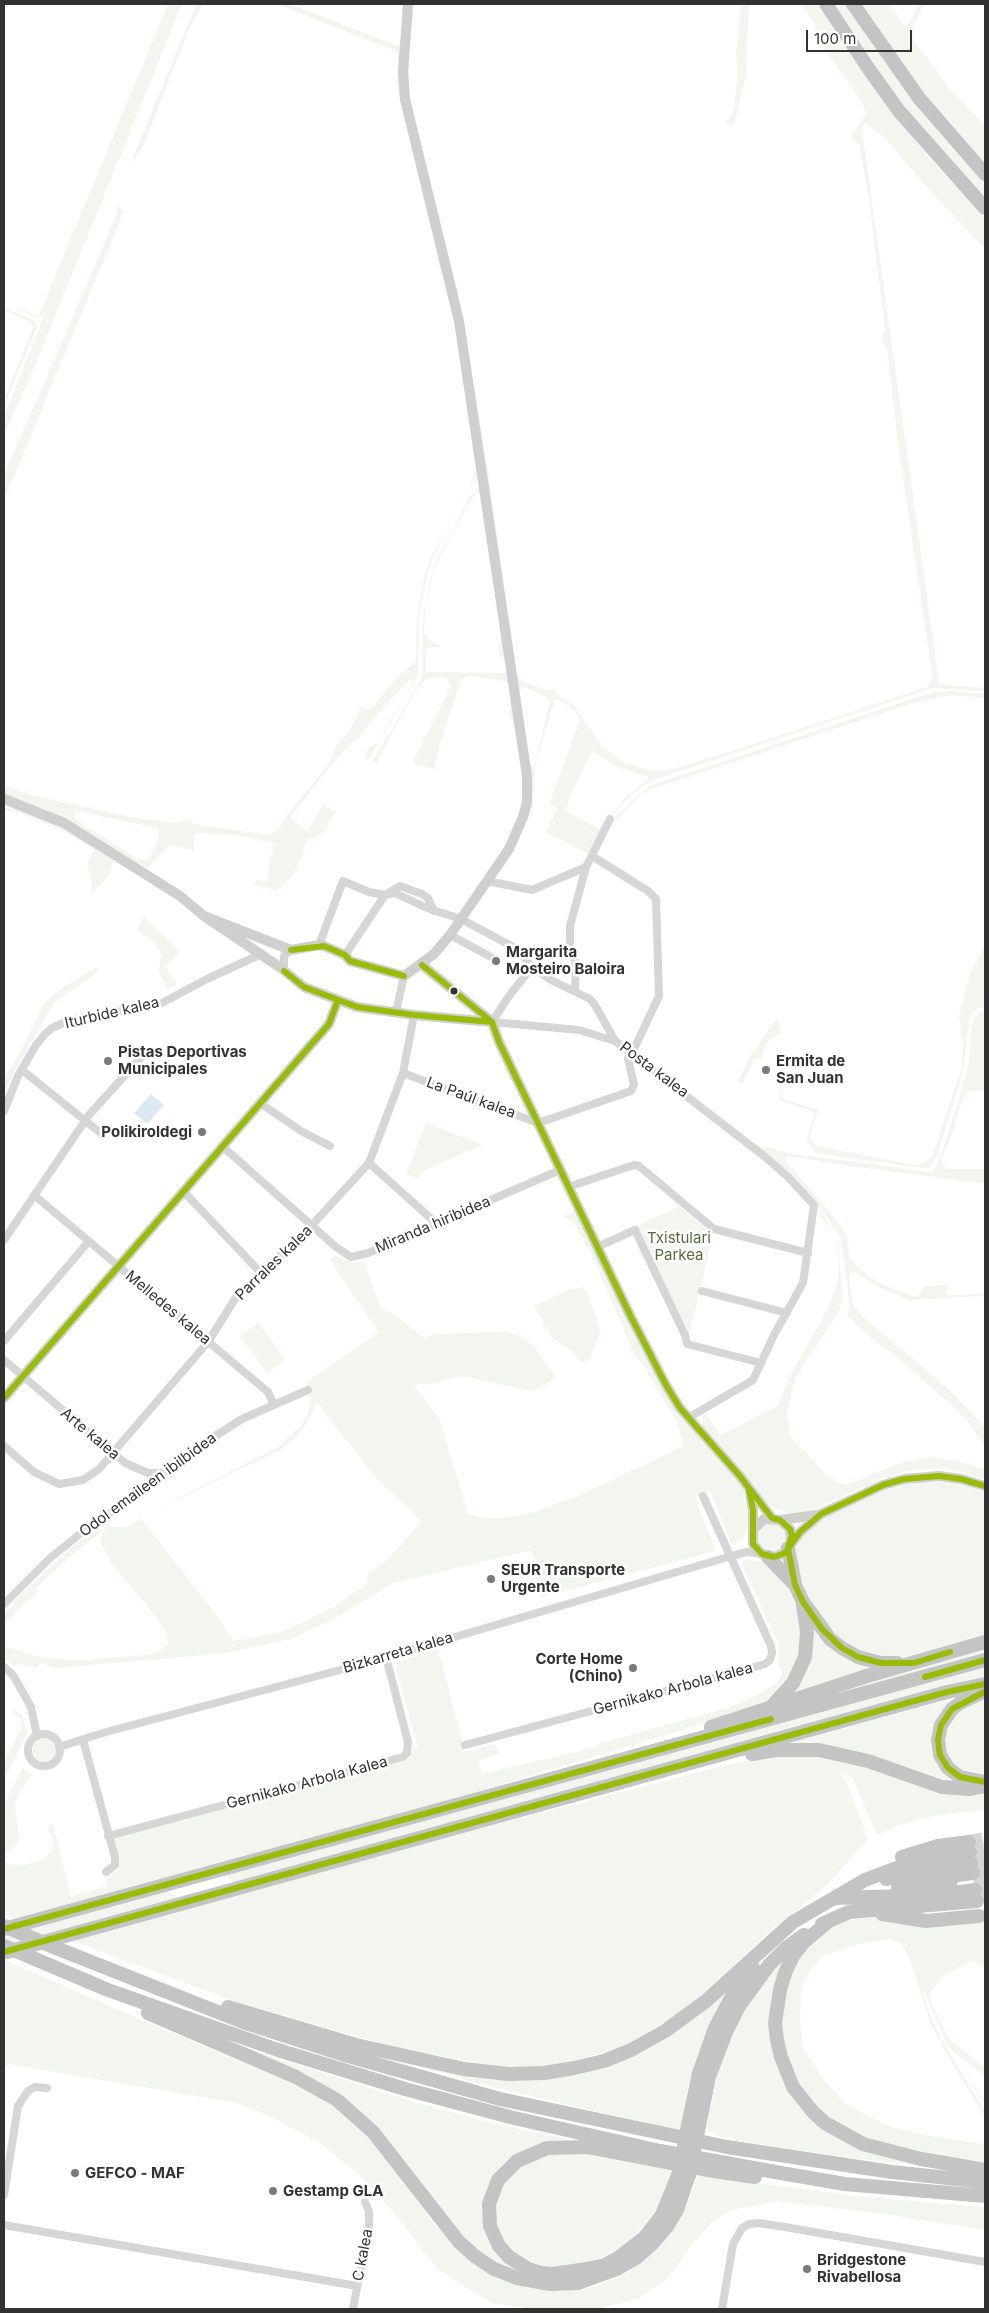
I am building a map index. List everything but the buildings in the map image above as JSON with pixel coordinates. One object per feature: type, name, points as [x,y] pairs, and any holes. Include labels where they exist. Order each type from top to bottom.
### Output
[{"type":"highway","points":[[826,4],[899,111],[985,208]]},
{"type":"highway","points":[[853,4],[919,98],[985,174]]},
{"type":"highway","points":[[790,1545],[795,1585],[803,1602],[830,1639],[858,1656],[881,1663],[914,1662]]},
{"type":"highway","points":[[765,1555],[795,1585]]},
{"type":"highway","points":[[773,1705],[793,1683],[805,1657],[807,1632],[803,1602]]},
{"type":"highway","points":[[476,1800],[515,1783],[652,1746],[773,1705],[985,1642]]},
{"type":"highway","points":[[4,1927],[985,1660]]},
{"type":"highway","points":[[4,1952],[947,1692],[985,1684]]},
{"type":"highway","points":[[985,1691],[960,1702],[952,1709],[941,1724],[938,1740],[944,1762],[955,1774],[968,1780],[985,1782]]},
{"type":"highway","points":[[714,1757],[733,1758],[776,1750],[819,1750],[868,1761],[942,1788],[970,1789],[985,1786]]},
{"type":"highway","points":[[835,1898],[852,1877],[864,1870],[938,1846],[974,1879]]},
{"type":"highway","points":[[188,2000],[224,2006],[356,2045],[419,2060],[464,2069],[508,2074],[544,2073],[604,2060],[631,2050],[665,2031],[706,2001],[781,1932],[835,1898],[885,1880],[974,1879]]},
{"type":"highway","points":[[835,1898],[875,1892],[919,1890],[974,1879]]},
{"type":"highway","points":[[835,1898],[938,1895],[974,1879]]},
{"type":"highway","points":[[108,1990],[144,2011],[296,2076],[337,2100],[373,2132],[458,2242],[494,2269],[517,2278],[550,2284],[578,2283],[600,2277],[624,2266],[652,2244],[666,2228],[677,2210],[694,2126],[709,2077],[738,2006],[769,1965],[786,1948],[813,1928],[849,1912],[866,1911],[974,1879]]},
{"type":"highway","points":[[829,1921],[804,1942],[793,1956],[785,1973],[776,2007],[777,2040],[781,2057],[793,2087],[813,2112],[825,2123],[863,2144],[920,2159],[985,2170]]},
{"type":"highway","points":[[4,1927],[243,2022],[421,2078],[566,2114],[727,2147],[892,2172],[985,2182]]},
{"type":"highway","points":[[694,2126],[699,2073],[715,2028],[732,1996],[781,1932]]},
{"type":"highway","points":[[4,1946],[108,1990],[278,2050],[464,2105],[651,2149],[845,2184]]},
{"type":"highway","points":[[684,2174],[655,2225],[630,2250],[618,2258],[596,2267],[554,2274],[528,2269],[514,2261],[504,2252],[499,2246],[490,2226],[489,2204],[498,2180],[517,2161],[547,2148],[587,2147],[748,2176],[805,2184],[845,2184],[985,2196]]},
{"type":"street","points":[[396,1012],[404,976],[422,965],[450,935],[517,833],[527,802],[527,776],[514,680],[459,321],[405,99],[403,72],[408,4]]},
{"type":"street","points":[[4,800],[64,823],[180,896],[204,916],[291,950]]},
{"type":"street","points":[[575,991],[576,962],[570,949],[570,926],[586,867],[610,819]]},
{"type":"street","points":[[538,1123],[632,1091],[634,1085],[628,1060],[630,1051],[659,996],[656,899],[648,891],[592,856]]},
{"type":"street","points":[[487,881],[532,890],[586,867]]},
{"type":"street","points":[[319,945],[343,881],[368,892],[395,893],[434,910],[461,919],[517,949],[532,967],[551,980],[575,991],[595,1005],[615,1041]]},
{"type":"street","points":[[345,956],[385,894]]},
{"type":"street","name":"Posta kalea","points":[[204,916],[258,955],[284,971],[304,988],[358,1007],[414,1015],[579,1030],[615,1041],[764,1156],[788,1177],[814,1205],[808,1253]]},
{"type":"street","points":[[450,935],[491,957]]},
{"type":"street","points":[[284,971],[284,956],[291,950],[319,945],[350,960],[404,976]]},
{"type":"street","name":"Iturbide kalea","points":[[4,1111],[22,1070],[44,1034],[60,1024],[160,1004],[258,955]]},
{"type":"street","points":[[422,965],[492,1022],[498,1042],[597,1248],[666,1385],[688,1418],[740,1475],[750,1491],[776,1519],[790,1529],[790,1545]]},
{"type":"street","points":[[492,1022],[508,996],[532,967]]},
{"type":"street","points":[[4,1398],[329,1024],[338,1000]]},
{"type":"street","name":"Parrales kalea","points":[[4,1446],[34,1472],[59,1484],[72,1483],[91,1476],[113,1453],[208,1342],[235,1299],[312,1225],[369,1162],[403,1073],[414,1015]]},
{"type":"street","points":[[602,1037],[608,1028]]},
{"type":"street","points":[[4,1240],[86,1121],[147,1051]]},
{"type":"street","points":[[22,1070],[103,1135]]},
{"type":"street","name":"La Paúl kalea","points":[[403,1073],[538,1123]]},
{"type":"street","points":[[260,1103],[301,1131],[330,1146]]},
{"type":"street","name":"Miranda hiribidea","points":[[222,1146],[345,1254],[356,1257],[560,1170]]},
{"type":"street","points":[[369,1162],[436,1223]]},
{"type":"street","points":[[568,1187],[634,1165],[639,1166],[714,1229],[808,1253],[804,1284],[760,1363],[751,1384],[688,1418]]},
{"type":"street","points":[[183,1191],[262,1274]]},
{"type":"street","name":"Melledes kalea","points":[[34,1195],[268,1392],[274,1405]]},
{"type":"street","points":[[597,1248],[635,1230],[685,1335],[687,1344],[760,1363]]},
{"type":"street","points":[[4,1340],[89,1241]]},
{"type":"street","points":[[702,1291],[787,1313]]},
{"type":"street","name":"Arte kalea","points":[[4,1360],[113,1453],[140,1471],[164,1474]]},
{"type":"street","name":"Odol emaileen ibilbidea","points":[[4,1604],[50,1558],[84,1530],[147,1488],[210,1438],[242,1419],[308,1390]]},
{"type":"street","points":[[703,1496],[733,1556],[744,1549],[758,1523],[820,1514],[883,1486],[904,1479],[939,1476],[961,1478],[985,1486]]},
{"type":"street","points":[[750,1491],[753,1544],[765,1555],[780,1556],[820,1514]]},
{"type":"street","name":"Bizkarreta kalea","points":[[60,1747],[386,1657],[747,1552],[765,1555]]},
{"type":"street","name":"Gernikako Arbola kalea","points":[[465,1745],[765,1664],[770,1660],[772,1654],[771,1646],[733,1556]]},
{"type":"street","name":"Gernikako Arbola Kalea","points":[[108,1836],[403,1757],[407,1753],[408,1742],[386,1657]]},
{"type":"street","points":[[4,1667],[13,1675],[30,1707],[37,1736]]},
{"type":"street","points":[[37,1736],[50,1736],[60,1747],[59,1754],[53,1763],[43,1766],[33,1762],[28,1752],[31,1741],[37,1736]]},
{"type":"street","points":[[82,1740],[115,1865],[106,1872]]},
{"type":"street","points":[[4,2195],[18,2106],[28,2091],[35,2087],[47,2088]]},
{"type":"street","name":"C kalea","points":[[353,2309],[369,2225],[369,2211],[365,2202]]},
{"type":"street","points":[[722,2309],[733,2244],[737,2235],[749,2224],[758,2223],[785,2227],[985,2262]]},
{"type":"street","points":[[4,2225],[357,2286]]},
{"type":"green space","points":[[168,4],[182,4],[35,365],[4,435],[4,416],[45,314],[42,313],[40,318],[34,317],[4,303],[37,316],[39,315]]},
{"type":"green space","points":[[196,4],[203,4],[188,32],[143,147],[130,165]]},
{"type":"green space","points":[[277,4],[290,4],[398,46],[401,40],[400,81],[453,302],[479,470],[461,504],[477,470],[457,332],[445,279],[436,258],[397,87],[398,53]]},
{"type":"green space","points":[[411,4],[414,4],[409,60],[410,97],[415,124],[456,284],[487,463],[517,675],[520,680],[544,690],[556,690],[555,694],[574,706],[603,748],[624,762],[651,771],[672,769],[736,750],[927,687],[933,680],[899,451],[887,348],[881,341],[885,331],[869,198],[859,144],[851,137],[866,114],[865,108],[853,87],[824,50],[817,28],[801,4],[817,4],[853,60],[905,128],[985,218],[985,249],[931,192],[886,139],[866,123],[863,126],[862,130],[939,683],[985,688],[985,691],[932,688],[659,778],[643,785],[621,805],[610,817],[589,854],[546,832],[557,808],[550,802],[580,720],[575,711],[562,701],[555,699],[535,766],[532,815],[527,812],[528,766],[534,767],[550,702],[544,696],[527,688],[522,688],[518,693],[475,406],[406,95]],"holes":[[[592,751],[618,767],[649,778],[626,797],[599,829],[565,811],[571,793]]]},
{"type":"green space","points":[[741,4],[749,4],[746,74],[734,126],[725,123],[733,113],[738,76],[736,54]]},
{"type":"green space","points":[[831,4],[848,4],[985,180],[985,200],[895,97]]},
{"type":"green space","points":[[861,4],[889,4],[906,28],[919,4],[924,4],[913,28],[913,39],[949,88],[985,126],[985,163],[926,96],[899,61]]},
{"type":"green space","points":[[117,206],[124,211],[4,500],[4,475],[95,266],[117,212]]},
{"type":"green space","points":[[4,308],[33,320],[37,327],[4,407],[8,389],[34,326],[4,310]]},
{"type":"green space","points":[[479,489],[482,489],[483,493],[508,655],[506,659],[497,653],[500,650],[499,643],[502,638],[482,499],[480,493],[476,492],[450,536],[433,573],[426,603],[424,626],[425,634],[430,641],[442,647],[426,648],[426,672],[510,673],[525,781],[522,810],[513,834],[505,832],[511,830],[517,819],[521,805],[523,779],[517,733],[509,713],[512,702],[511,686],[505,681],[472,676],[464,678],[460,682],[439,747],[434,769],[412,763],[451,687],[448,679],[442,677],[427,678],[416,690],[379,757],[378,763],[373,761],[423,676],[423,618],[428,589],[432,573],[438,557],[471,495]]},
{"type":"green space","points":[[458,509],[436,551],[427,575],[419,613],[418,676],[369,758],[367,760],[364,758],[369,747],[376,744],[414,681],[412,679],[375,716],[357,740],[355,739],[327,770],[290,818],[308,832],[323,804],[335,812],[325,830],[313,839],[309,837],[302,850],[305,851],[292,876],[276,891],[255,885],[257,880],[267,882],[270,868],[268,867],[275,843],[236,835],[194,833],[194,851],[170,845],[147,868],[4,795],[4,785],[34,796],[131,817],[174,823],[186,820],[198,825],[269,835],[280,828],[287,815],[329,764],[336,746],[351,728],[361,707],[368,710],[372,708],[397,677],[416,662],[417,618],[425,574],[431,557]],"holes":[[[77,811],[156,828],[159,834],[156,846],[149,858],[144,861],[131,855],[75,819],[74,815]]]},
{"type":"green space","points":[[950,691],[985,694],[985,698],[949,695],[910,704],[652,789],[640,795],[616,821],[617,815],[649,786],[912,699],[935,692]]},
{"type":"green space","points":[[4,808],[19,809],[56,823],[114,859],[108,877],[91,893],[92,882],[87,864],[95,850],[63,831],[23,814],[4,810]]},
{"type":"green space","points":[[144,917],[180,951],[165,967],[177,984],[168,990],[159,972],[161,954],[154,942],[137,930]]},
{"type":"green space","points":[[985,944],[985,1008],[976,1009],[970,1015],[963,1072],[938,1153],[933,1163],[929,1167],[922,1168],[816,1153],[806,1141],[815,1112],[779,1099],[782,1065],[781,1096],[785,1100],[818,1110],[809,1139],[817,1146],[919,1166],[931,1158],[962,1068],[963,1046],[959,1017],[970,974]]},
{"type":"green space","points":[[97,967],[100,970],[53,1004],[4,1091],[4,1079],[26,1042],[43,1004],[61,989]]},
{"type":"green space","points":[[984,1012],[985,1090],[967,1092],[960,1106],[953,1132],[941,1160],[946,1169],[985,1169],[985,1184],[789,1156],[785,1160],[841,1225],[848,1240],[849,1258],[867,1275],[883,1285],[914,1296],[921,1294],[924,1286],[949,1285],[947,1295],[985,1294],[985,1296],[908,1300],[876,1286],[858,1273],[850,1273],[849,1278],[853,1306],[863,1317],[948,1389],[985,1427],[985,1446],[956,1409],[898,1358],[866,1334],[847,1314],[850,1306],[841,1238],[814,1199],[758,1148],[759,1145],[792,1154],[931,1172],[935,1169],[941,1156],[966,1074],[972,1021],[979,1013]]},
{"type":"green space","points":[[776,1019],[778,1019],[781,1032],[767,1042],[762,1053],[762,1060],[757,1058],[742,1084],[738,1082],[750,1057]]},
{"type":"green space","points":[[426,1123],[482,1145],[425,1170],[417,1178],[406,1174]]},
{"type":"green space","name":"Txistulari Parkea","points":[[679,1206],[713,1235],[689,1334],[637,1226]]},
{"type":"green space","points":[[576,1211],[656,1377],[674,1406],[743,1487],[749,1508],[748,1525],[743,1539],[732,1545],[711,1493],[708,1491],[695,1499],[716,1551],[541,1597],[532,1565],[534,1560],[531,1550],[393,1583],[331,1620],[291,1639],[226,1653],[56,1668],[40,1663],[37,1668],[21,1664],[13,1665],[4,1659],[4,1646],[42,1658],[82,1660],[147,1655],[159,1652],[168,1644],[166,1632],[152,1611],[112,1564],[100,1540],[106,1527],[125,1527],[141,1519],[221,1621],[233,1641],[278,1633],[332,1608],[366,1585],[368,1574],[389,1558],[422,1521],[376,1478],[317,1402],[297,1437],[280,1450],[146,1515],[284,1444],[283,1442],[300,1427],[308,1414],[311,1397],[306,1383],[379,1332],[330,1260],[335,1256],[354,1263],[364,1261],[381,1309],[396,1316],[425,1339],[435,1334],[506,1332],[520,1336],[534,1347],[555,1376],[550,1382],[534,1391],[461,1376],[431,1384],[418,1384],[415,1387],[439,1418],[468,1514],[483,1518],[504,1518],[531,1513],[579,1496],[680,1448],[683,1441],[676,1421],[643,1365],[631,1351],[630,1344],[592,1255],[573,1221],[563,1217]]},
{"type":"green space","points":[[818,1213],[824,1216],[832,1231]]},
{"type":"green space","points":[[835,1237],[838,1243],[843,1298],[839,1311],[796,1377],[787,1411],[790,1437],[825,1473],[837,1482],[846,1485],[902,1462],[932,1457],[961,1462],[985,1469],[985,1480],[959,1471],[939,1468],[908,1471],[884,1478],[810,1511],[790,1514],[771,1506],[761,1497],[702,1427],[705,1414],[721,1435],[778,1406],[789,1378],[828,1309],[838,1280],[839,1259]]},
{"type":"green space","points":[[583,1287],[588,1294],[600,1331],[589,1360],[581,1362],[572,1351],[553,1339],[534,1306],[571,1289]]},
{"type":"green space","points":[[259,1323],[285,1360],[267,1373],[240,1336]]},
{"type":"green space","points":[[919,1480],[965,1485],[985,1492],[985,1638],[916,1656],[893,1658],[858,1652],[841,1642],[815,1611],[800,1582],[795,1567],[796,1552],[801,1538],[812,1525],[882,1491]]},
{"type":"green space","points":[[772,1523],[778,1524],[786,1532],[786,1544],[778,1552],[772,1553],[766,1552],[758,1544],[757,1538],[758,1532],[766,1524]]},
{"type":"green space","points":[[99,1526],[100,1533],[69,1557],[37,1587],[37,1593],[25,1602],[4,1625],[4,1614],[14,1605],[13,1602],[65,1553]]},
{"type":"green space","points":[[745,1559],[765,1562],[787,1585],[798,1608],[802,1655],[781,1690],[766,1702],[736,1714],[403,1814],[17,1919],[4,1913],[4,1863],[20,1866],[45,1859],[54,1846],[48,1825],[53,1824],[71,1897],[107,1886],[106,1877],[118,1871],[119,1864],[115,1838],[405,1761],[410,1757],[413,1749],[418,1748],[396,1668],[398,1662],[438,1649],[465,1752],[495,1744],[499,1753],[478,1761],[482,1774],[597,1747],[597,1744],[725,1709],[753,1697],[777,1683],[782,1674],[778,1661],[778,1643],[742,1565]]},
{"type":"green space","points":[[810,1622],[879,1665],[787,1697]]},
{"type":"green space","points":[[985,1645],[985,1654],[802,1703]]},
{"type":"green space","points":[[985,1665],[985,1678],[236,1883],[228,1876],[230,1873]]},
{"type":"green space","points":[[985,1697],[985,1778],[965,1774],[947,1758],[943,1736],[953,1714]]},
{"type":"green space","points":[[957,1699],[934,1740],[961,1781],[946,1785],[792,1745],[802,1740],[935,1703]]},
{"type":"green space","points":[[13,1709],[22,1714],[27,1733],[4,1779],[4,1762],[22,1726],[20,1718],[11,1713]]},
{"type":"green space","points":[[45,1738],[54,1741],[57,1750],[54,1759],[45,1762],[36,1759],[33,1750],[36,1741]]},
{"type":"green space","points":[[770,1756],[838,1757],[985,1790],[985,1810],[935,1815],[897,1826],[877,1835],[853,1778],[840,1772],[847,1783],[868,1839],[826,1886],[768,1933],[717,1982],[684,2009],[647,2033],[618,2048],[577,2060],[537,2067],[499,2067],[394,2047],[237,2002],[70,1940],[494,1825],[726,1765]]},
{"type":"green space","points":[[23,1768],[32,1775],[18,1794],[15,1806],[19,1838],[15,1847],[4,1852],[4,1805]]},
{"type":"green space","points":[[165,1890],[175,1895],[174,1899],[4,1947],[4,1934]]},
{"type":"green space","points":[[872,1917],[930,1928],[985,1922],[985,1969],[975,1961],[968,1963],[946,1974],[930,1992],[932,2004],[948,2038],[985,2068],[985,2077],[948,2047],[926,1995],[922,1991],[928,2010],[942,2040],[985,2112],[985,2117],[950,2060],[930,2022],[911,1962],[900,1942],[888,1939],[857,1944],[824,1955],[813,1966],[801,1988],[800,2017],[803,2048],[823,2079],[846,2104],[887,2126],[924,2135],[985,2144],[985,2164],[897,2148],[842,2129],[822,2113],[795,2080],[781,2035],[784,1991],[802,1951],[823,1932],[848,1920]]},
{"type":"green space","points":[[4,1960],[160,2028],[299,2085],[331,2105],[360,2128],[390,2162],[435,2225],[460,2251],[478,2266],[501,2280],[530,2288],[563,2291],[594,2287],[627,2273],[655,2251],[672,2232],[690,2198],[698,2175],[854,2196],[985,2207],[985,2230],[884,2214],[776,2201],[731,2210],[712,2222],[664,2281],[639,2298],[598,2309],[531,2309],[492,2303],[438,2269],[393,2211],[354,2170],[320,2143],[272,2117],[237,2103],[8,2064],[4,2068]]},
{"type":"green space","points":[[780,1961],[783,1963],[774,2046],[824,2127],[934,2166],[876,2161],[776,2147],[716,2136],[716,2132],[706,2131],[720,2063],[742,2011]]},
{"type":"green space","points":[[741,1976],[711,2022],[698,2054],[688,2086],[681,2131],[488,2086],[386,2057],[492,2077],[591,2069]]},
{"type":"green space","points":[[242,2047],[414,2102],[493,2123],[571,2140],[531,2147],[511,2157],[501,2166],[491,2182],[484,2229],[539,2277],[517,2272],[497,2264],[472,2248],[373,2124]]},
{"type":"green space","points":[[955,2058],[985,2102],[985,2105]]},
{"type":"green space","points":[[552,2152],[594,2153],[673,2169],[666,2193],[655,2212],[638,2233],[624,2246],[597,2259],[572,2266],[555,2268],[538,2266],[521,2260],[500,2238],[493,2207],[497,2191],[519,2165]]},
{"type":"shaded area","points":[[151,1094],[164,1105],[147,1124],[134,1113]]},
{"type":"tunnel","points":[[969,1842],[985,1839]]},
{"type":"tunnel","points":[[970,1852],[985,1850]]},
{"type":"tunnel","points":[[971,1863],[985,1861]]},
{"type":"tunnel","points":[[973,1873],[985,1871]]},
{"type":"tunnel","points":[[974,1884],[985,1882]]},
{"type":"tunnel","points":[[976,1894],[985,1893]]},
{"type":"transit line","points":[[291,950],[324,946],[345,955],[350,961],[404,976]]},
{"type":"transit line","points":[[422,965],[492,1022]]},
{"type":"transit line","points":[[284,971],[304,987],[357,1007],[414,1015],[492,1022]]},
{"type":"transit line","points":[[4,1398],[329,1024],[338,1000]]},
{"type":"transit line","points":[[492,1022],[499,1042],[631,1317],[666,1385],[680,1408],[739,1475],[772,1518],[780,1520],[790,1529],[792,1535],[788,1548],[795,1585],[803,1602],[822,1629],[842,1648],[858,1657],[881,1663],[914,1663],[950,1652]]},
{"type":"transit line","points":[[749,1490],[753,1510],[753,1544],[762,1554],[774,1557],[785,1553],[800,1532],[821,1514],[883,1485],[904,1479],[939,1476],[961,1479],[985,1486]]},
{"type":"transit line","points":[[925,1677],[985,1660]]},
{"type":"transit line","points":[[4,1952],[947,1692],[985,1684]]},
{"type":"transit line","points":[[984,1692],[952,1709],[941,1725],[938,1740],[940,1755],[948,1768],[960,1777],[985,1782]]},
{"type":"transit line","points":[[4,1929],[771,1719]]},
{"type":"place","name":"Margarita Mosteiro Baloira","points":[[496,961]]},
{"type":"place","name":"Pistas Deportivas Municipales","points":[[108,1061]]},
{"type":"place","name":"Ermita de San Juan","points":[[766,1070]]},
{"type":"place","name":"Polikiroldegi","points":[[202,1132]]},
{"type":"place","name":"SEUR Transporte Urgente","points":[[491,1579]]},
{"type":"place","name":"Corte Home (Chino)","points":[[633,1668]]},
{"type":"place","name":"GEFCO - MAF","points":[[75,2173]]},
{"type":"place","name":"Gestamp GLA","points":[[273,2191]]},
{"type":"place","name":"Bridgestone Rivabellosa","points":[[807,2269]]}]
